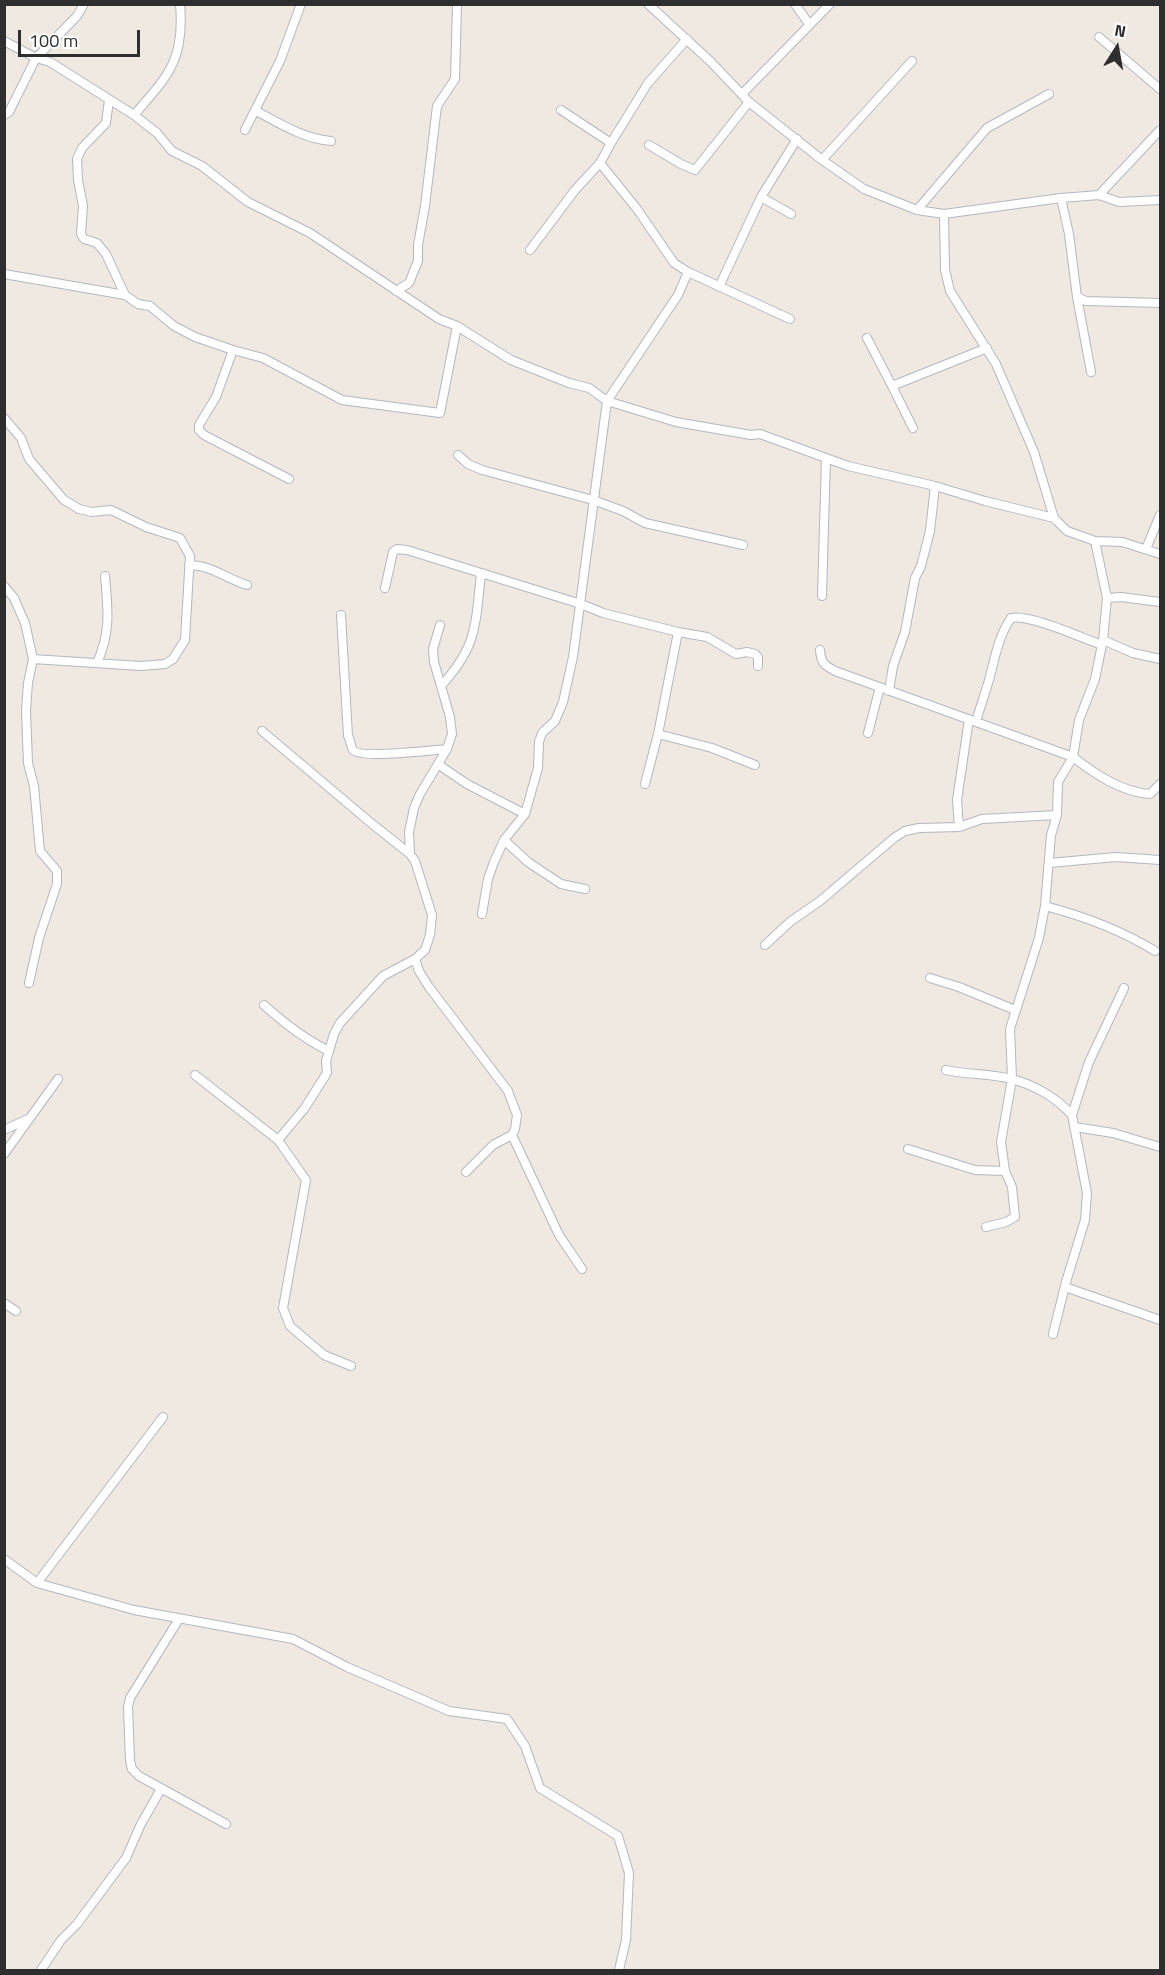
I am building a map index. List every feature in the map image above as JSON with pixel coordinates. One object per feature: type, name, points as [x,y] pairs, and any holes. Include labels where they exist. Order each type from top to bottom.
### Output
[{"type":"street","points":[[4,115],[9,112],[36,58],[77,16],[84,4]]},
{"type":"street","points":[[134,115],[167,77],[174,64],[182,21],[180,4]]},
{"type":"street","points":[[245,130],[280,61],[301,4]]},
{"type":"street","points":[[396,291],[409,284],[418,261],[418,245],[437,106],[454,79],[456,4]]},
{"type":"street","points":[[648,4],[687,39],[749,102],[822,160],[864,189],[917,210],[944,214],[1099,195],[1119,202],[1161,200]]},
{"type":"street","points":[[795,4],[809,24]]},
{"type":"street","points":[[742,94],[830,4]]},
{"type":"street","points":[[1099,37],[1161,89]]},
{"type":"street","points":[[530,250],[575,190],[600,164],[648,83],[687,39]]},
{"type":"street","points":[[4,41],[36,58],[50,62],[134,115],[157,133],[171,151],[201,166],[248,202],[310,233],[439,319],[457,326],[511,360],[569,383],[589,388],[607,401],[676,422],[751,435],[760,434],[848,466],[935,486],[1054,518]]},
{"type":"street","points":[[822,160],[912,61]]},
{"type":"street","points":[[917,210],[987,128],[1049,94]]},
{"type":"street","points":[[109,100],[106,123],[81,148],[77,159],[83,206],[81,234],[84,239],[98,243],[106,254],[125,295]]},
{"type":"street","points":[[649,145],[694,170],[749,102]]},
{"type":"street","points":[[561,110],[611,142]]},
{"type":"street","points":[[256,111],[301,133],[319,140],[331,141]]},
{"type":"street","points":[[1099,195],[1161,130]]},
{"type":"street","points":[[719,287],[761,197],[797,139]]},
{"type":"street","points":[[600,164],[638,209],[674,263],[719,287],[790,319]]},
{"type":"street","points":[[761,197],[791,214]]},
{"type":"street","points":[[1061,198],[1091,372]]},
{"type":"street","points":[[944,214],[945,270],[950,291],[987,348],[1034,452],[1054,518],[1067,531],[1095,541],[1122,542],[1161,554]]},
{"type":"street","points":[[482,914],[488,879],[504,840],[525,814],[538,768],[539,742],[542,733],[555,721],[563,702],[581,604],[607,401],[678,295],[688,272]]},
{"type":"street","points":[[4,274],[125,295],[138,304],[150,306],[185,332],[233,350],[263,358],[342,400],[440,413],[457,326]]},
{"type":"street","points":[[1077,297],[1086,301],[1161,303]]},
{"type":"street","points":[[867,338],[913,428]]},
{"type":"street","points":[[892,386],[987,348]]},
{"type":"street","points":[[233,350],[216,397],[199,425],[200,430],[204,435],[290,479]]},
{"type":"street","points":[[4,418],[21,438],[34,466],[64,501],[79,509],[92,512],[111,510],[146,527],[180,538],[189,552],[185,640],[173,659],[165,664],[141,666],[33,659]]},
{"type":"street","points":[[458,455],[468,464],[482,470],[593,500],[623,511],[645,523],[743,544]]},
{"type":"street","points":[[822,596],[826,458]]},
{"type":"street","points":[[889,691],[893,666],[905,632],[915,578],[921,566],[930,531],[935,486]]},
{"type":"street","points":[[1146,549],[1161,515]]},
{"type":"street","points":[[986,1227],[1015,1217],[1012,1187],[1005,1171],[1001,1142],[1012,1078],[1010,1029],[1039,938],[1045,906],[1051,835],[1057,815],[1058,782],[1073,757],[1079,720],[1095,678],[1103,642],[1107,598],[1095,541]]},
{"type":"street","points":[[385,588],[393,552],[397,549],[407,550],[603,612],[678,632],[707,637],[736,654],[747,652],[755,654],[758,657],[758,666]]},
{"type":"street","points":[[189,565],[204,567],[247,585]]},
{"type":"street","points":[[441,686],[468,650],[474,633],[480,574]]},
{"type":"street","points":[[97,663],[106,641],[109,621],[105,576]]},
{"type":"street","points":[[5,587],[14,598],[25,623],[33,659],[26,711],[28,763],[34,786],[40,851],[57,871],[58,876],[39,938],[29,983]]},
{"type":"street","points":[[1107,598],[1121,597],[1161,602]]},
{"type":"street","points":[[341,615],[348,736],[353,750],[359,754],[370,754],[447,749]]},
{"type":"street","points":[[959,827],[957,800],[972,720],[987,688],[998,643],[1011,618],[1017,617],[1036,622],[1133,653],[1161,659]]},
{"type":"street","points":[[410,854],[409,832],[414,808],[428,779],[439,765],[452,734],[434,662],[433,649],[440,625]]},
{"type":"street","points":[[645,784],[658,734],[678,632]]},
{"type":"street","points":[[820,650],[821,661],[835,671],[1073,757],[1095,774],[1131,791],[1150,794],[1161,784]]},
{"type":"street","points":[[868,733],[880,687]]},
{"type":"street","points":[[262,731],[410,854],[415,861],[432,915],[430,935],[425,950],[383,976],[355,1005],[334,1034],[326,1061],[327,1073],[304,1109],[278,1140]]},
{"type":"street","points":[[658,734],[712,748],[755,765]]},
{"type":"street","points":[[439,765],[467,784],[525,814]]},
{"type":"street","points":[[765,945],[791,921],[820,901],[905,831],[919,828],[959,827],[982,819],[1057,815]]},
{"type":"street","points":[[504,840],[528,861],[561,884],[585,889]]},
{"type":"street","points":[[1049,863],[1116,857],[1161,860]]},
{"type":"street","points":[[1045,906],[1071,913],[1112,929],[1155,951]]},
{"type":"street","points":[[415,958],[419,971],[429,987],[508,1091],[517,1115],[516,1129],[512,1135],[493,1145],[466,1172]]},
{"type":"street","points":[[930,978],[1015,1010]]},
{"type":"street","points":[[1072,1115],[1089,1062],[1124,988]]},
{"type":"street","points":[[264,1005],[309,1042],[329,1051]]},
{"type":"street","points":[[946,1070],[1012,1078],[1046,1094],[1063,1105],[1072,1115],[1087,1193],[1085,1220],[1053,1334]]},
{"type":"street","points":[[195,1075],[278,1140],[306,1180],[283,1308],[290,1326],[324,1354],[351,1366]]},
{"type":"street","points":[[4,1154],[58,1079]]},
{"type":"street","points":[[4,1130],[31,1118]]},
{"type":"street","points":[[1075,1127],[1161,1147]]},
{"type":"street","points":[[512,1135],[559,1235],[582,1269]]},
{"type":"street","points":[[908,1149],[975,1170],[1005,1171]]},
{"type":"street","points":[[1065,1287],[1161,1320]]},
{"type":"street","points":[[4,1303],[16,1311]]},
{"type":"street","points":[[37,1583],[163,1417]]},
{"type":"street","points":[[4,1559],[37,1583],[134,1610],[293,1639],[347,1667],[449,1711],[507,1719],[525,1746],[540,1788],[618,1836],[629,1873],[626,1940],[619,1971]]},
{"type":"street","points":[[179,1619],[130,1698],[128,1707],[132,1769],[161,1789],[226,1824]]},
{"type":"street","points":[[41,1971],[61,1940],[77,1924],[126,1858],[141,1824],[161,1789]]}]
